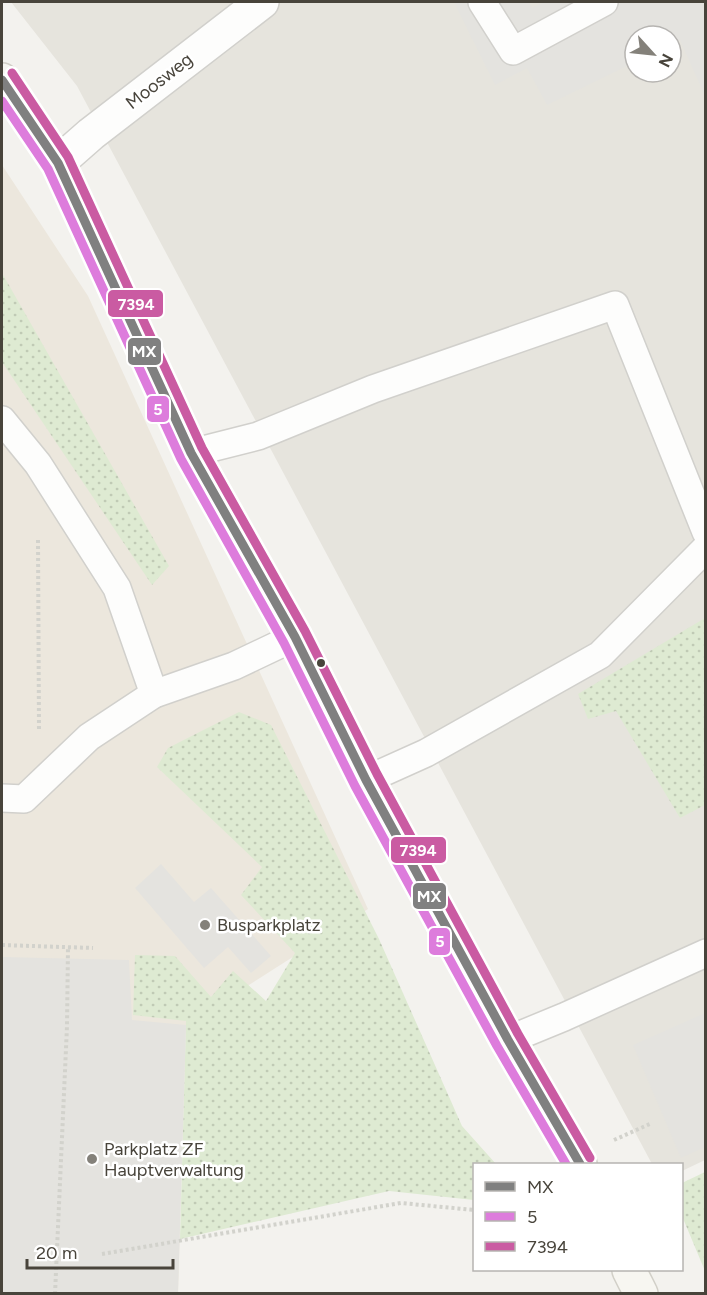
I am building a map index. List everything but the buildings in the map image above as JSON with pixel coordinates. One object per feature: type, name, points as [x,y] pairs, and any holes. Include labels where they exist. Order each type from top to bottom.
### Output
[{"type":"street","name":"Moosweg","points":[[58,164],[91,134],[262,2]]},
{"type":"street","points":[[2,80],[58,164],[191,453],[295,637],[366,780],[508,1040],[579,1163]]},
{"type":"street","points":[[630,1271],[641,1293]]},
{"type":"lane","points":[[482,2],[513,51],[603,2]]},
{"type":"lane","points":[[191,453],[258,436],[373,389],[615,304],[705,532]]},
{"type":"lane","points":[[2,420],[38,464],[117,588],[154,694]]},
{"type":"lane","points":[[366,780],[426,753],[600,655],[705,548]]},
{"type":"lane","points":[[2,798],[24,799],[89,737],[154,694],[234,666],[295,637]]},
{"type":"lane","points":[[508,1040],[705,953]]},
{"type":"path","points":[[38,536],[39,784]]},
{"type":"path","points":[[2,945],[93,948]]},
{"type":"path","points":[[55,1293],[67,1026],[68,946]]},
{"type":"path","points":[[102,1254],[401,1203],[473,1210]]},
{"type":"shaded area","points":[[11,2],[705,2],[705,1160],[683,1171],[683,1163],[651,1163],[77,86]]},
{"type":"shaded area","points":[[454,2],[528,2],[532,8],[545,2],[705,2],[705,96],[683,47],[683,24],[623,24],[623,68],[547,105],[527,68],[495,85]]},
{"type":"shaded area","points":[[2,165],[88,296],[368,909],[186,1025],[178,1293],[2,1293]]},
{"type":"shaded area","name":"Busparkplatz","points":[[161,864],[194,902],[211,888],[271,956],[251,973],[228,947],[204,968],[135,888]]},
{"type":"shaded area","name":"Parkplatz ZF Hauptverwaltung","points":[[2,957],[129,960],[132,1020],[186,1025],[178,1293],[2,1293]]},
{"type":"shaded area","points":[[705,1013],[705,1147],[681,1158],[633,1045]]},
{"type":"green space","points":[[2,273],[169,566],[152,585],[2,362]]},
{"type":"green space","points":[[705,618],[705,805],[680,818],[616,711],[588,719],[578,694]]},
{"type":"green space","points":[[239,712],[271,725],[379,939],[462,1126],[495,1163],[473,1163],[473,1200],[389,1191],[180,1239],[186,1021],[133,1015],[135,955],[175,956],[211,997],[233,971],[266,1001],[295,953],[241,895],[262,867],[157,767],[168,748]]},
{"type":"green space","points":[[705,1172],[705,1271],[683,1218],[683,1183]]},
{"type":"transit line","name":"7394","points":[[12,73],[68,157],[202,448],[305,631],[377,774],[518,1034],[590,1158]]},
{"type":"transit line","name":"MX","points":[[2,80],[58,163],[191,453],[295,637],[366,780],[508,1040],[579,1163]]},
{"type":"transit line","name":"5","points":[[2,101],[48,169],[181,459],[284,643],[355,786],[497,1046],[565,1163]]},
{"type":"place","name":"Busparkplatz","points":[[205,925]]},
{"type":"place","name":"Parkplatz ZF Hauptverwaltung","points":[[92,1159]]}]
